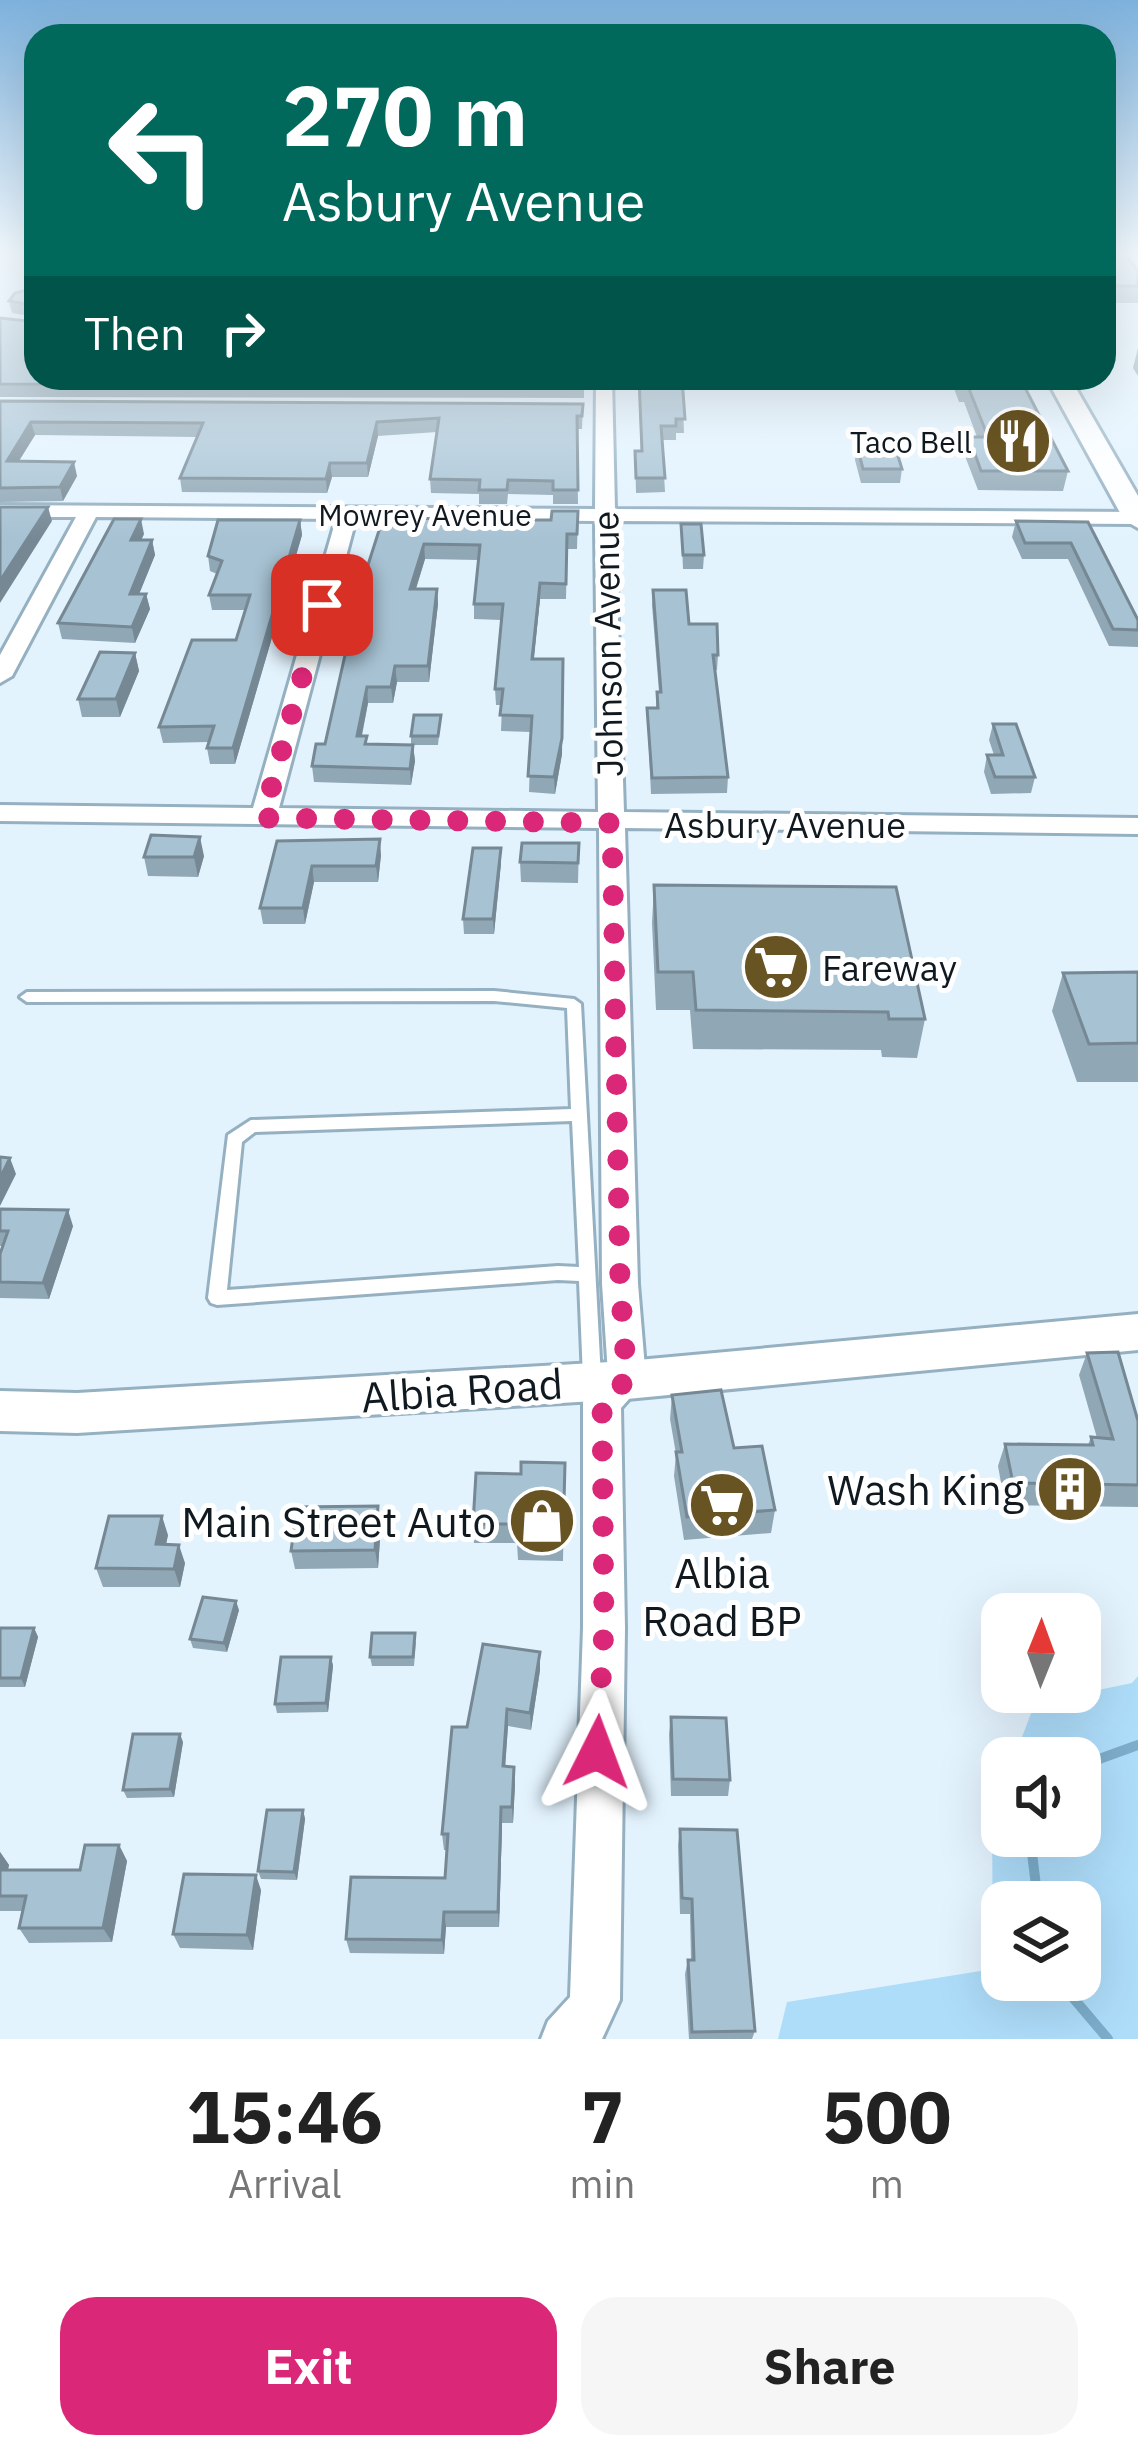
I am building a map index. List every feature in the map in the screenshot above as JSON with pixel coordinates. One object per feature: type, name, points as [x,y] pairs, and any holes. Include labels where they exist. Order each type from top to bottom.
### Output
[{"type":"main road","points":[[1065,390],[1138,519]]},
{"type":"street","name":"Johnson Avenue","points":[[600,390],[593,408],[605,515],[620,1284],[609,1380]]},
{"type":"street","name":"Mowrey Avenue","points":[[0,511],[1138,519]]},
{"type":"street","points":[[0,676],[89,512]]},
{"type":"street","points":[[263,818],[348,513]]},
{"type":"street","name":"Asbury Avenue","points":[[0,813],[1138,826]]},
{"type":"street","name":"Albia Road","points":[[0,1411],[77,1413],[609,1380],[1138,1332]]},
{"type":"street","points":[[566,2039],[582,2026],[595,2000],[604,1628],[602,1402],[609,1380]]},
{"type":"lane","points":[[27,997],[494,996],[574,1004],[576,1115],[588,1275],[609,1380]]},
{"type":"lane","points":[[576,1115],[251,1126],[234,1139],[218,1298],[558,1273],[588,1275]]},
{"type":"shaded area","points":[[1138,1676],[1138,2039],[778,2039],[787,2002],[981,1971],[981,2001],[1101,2001],[1101,1881],[992,1881],[992,1857],[1101,1857],[1101,1737],[1022,1737],[1031,1713],[1101,1713],[1101,1689],[1132,1683]]},
{"type":"building","points":[[0,350],[24,350],[24,384],[0,384]]},
{"type":"building","points":[[639,390],[683,390],[685,419],[676,419],[676,426],[661,426],[665,478],[636,478],[635,451],[642,451]]},
{"type":"building","points":[[969,390],[1026,390],[1068,471],[981,471],[969,437],[988,437]]},
{"type":"building","points":[[0,401],[583,404],[582,416],[577,416],[578,490],[553,490],[553,481],[508,480],[507,490],[479,490],[480,480],[430,479],[439,418],[377,422],[367,463],[330,463],[326,479],[180,478],[203,423],[31,422],[7,461],[74,462],[60,487],[0,488]]},
{"type":"building","points":[[894,443],[902,469],[863,469],[857,446]]},
{"type":"building","points":[[0,507],[48,507],[0,581]]},
{"type":"building","points":[[476,510],[505,510],[504,520],[551,520],[552,511],[578,511],[577,534],[567,534],[566,584],[540,583],[532,659],[563,659],[562,738],[554,777],[528,776],[532,716],[500,715],[503,689],[495,689],[503,604],[474,604],[480,545],[424,544],[410,589],[437,589],[428,666],[395,666],[391,687],[367,687],[357,736],[367,736],[365,744],[413,745],[410,769],[312,766],[316,744],[325,744],[359,593],[383,518],[475,519]]},
{"type":"building","points":[[114,519],[141,519],[131,540],[152,540],[130,594],[146,594],[132,627],[58,623]]},
{"type":"building","points":[[218,520],[300,520],[233,748],[207,748],[214,726],[159,727],[192,640],[236,640],[250,595],[209,595],[222,561],[208,556]]},
{"type":"building","points":[[1016,521],[1088,522],[1138,620],[1138,630],[1113,629],[1071,543],[1025,543]]},
{"type":"building","points":[[681,524],[701,524],[704,555],[683,555]]},
{"type":"building","points":[[653,590],[686,590],[689,624],[717,624],[718,655],[713,655],[728,777],[652,778],[647,708],[658,708],[657,692],[661,692]]},
{"type":"building","points":[[100,652],[135,653],[116,699],[78,699]]},
{"type":"building","points":[[414,715],[441,715],[438,736],[411,736]]},
{"type":"building","points":[[993,724],[1016,724],[1035,777],[995,777],[987,755],[1003,755]]},
{"type":"building","points":[[151,835],[200,837],[194,857],[144,857]]},
{"type":"building","points":[[380,839],[376,866],[312,866],[303,908],[260,908],[277,841]]},
{"type":"building","points":[[522,843],[579,843],[578,863],[520,862]]},
{"type":"building","points":[[473,848],[501,848],[493,919],[463,919]]},
{"type":"building","name":"Fareway","points":[[654,885],[896,887],[925,1019],[889,1019],[888,1012],[696,1010],[693,972],[658,972]]},
{"type":"building","points":[[1138,972],[1138,1043],[1089,1044],[1063,973]]},
{"type":"building","points":[[0,1157],[10,1158],[0,1178]]},
{"type":"building","points":[[0,1209],[68,1210],[43,1283],[0,1282],[0,1254],[8,1231],[0,1231]]},
{"type":"building","points":[[1118,1352],[1138,1421],[1138,1485],[1013,1483],[1005,1444],[1093,1445],[1091,1437],[1113,1439],[1087,1353]]},
{"type":"building","points":[[721,1390],[734,1448],[762,1446],[775,1510],[687,1517],[672,1395]]},
{"type":"building","points":[[521,1462],[565,1463],[563,1542],[517,1542],[518,1524],[473,1524],[476,1473],[521,1474]]},
{"type":"building","points":[[378,1506],[375,1550],[291,1551],[297,1507]]},
{"type":"building","points":[[109,1516],[162,1516],[156,1544],[179,1545],[174,1569],[96,1568]]},
{"type":"building","points":[[203,1597],[236,1601],[224,1643],[190,1639]]},
{"type":"building","points":[[0,1628],[34,1628],[21,1678],[0,1678]]},
{"type":"building","points":[[372,1633],[415,1633],[413,1657],[370,1657]]},
{"type":"building","points":[[483,1644],[540,1652],[530,1713],[507,1709],[503,1766],[514,1767],[512,1807],[501,1807],[498,1912],[444,1912],[442,1940],[346,1939],[351,1877],[445,1878],[448,1834],[442,1834],[452,1727],[467,1727]]},
{"type":"building","points":[[281,1657],[331,1657],[326,1703],[275,1704]]},
{"type":"building","points":[[671,1717],[726,1718],[730,1780],[673,1779]]},
{"type":"building","points":[[133,1734],[180,1734],[170,1789],[123,1790]]},
{"type":"building","points":[[267,1810],[303,1810],[294,1872],[258,1871]]},
{"type":"building","points":[[680,1829],[737,1830],[755,2031],[692,2032],[688,1960],[694,1960],[692,1899],[682,1898]]},
{"type":"building","points":[[85,1845],[119,1845],[103,1928],[19,1928],[26,1896],[0,1896],[0,1870],[80,1870]]},
{"type":"building","points":[[184,1874],[256,1875],[247,1935],[173,1934]]},
{"type":"waterway","points":[[1101,1758],[1138,1745]]},
{"type":"waterway","points":[[1032,1857],[1035,1881]]},
{"type":"waterway","points":[[1076,2001],[1108,2039]]},
{"type":"place","name":"Taco Bell","points":[[1018,441]]},
{"type":"place","name":"Fareway","points":[[776,967]]},
{"type":"place","name":"Wash King","points":[[1070,1489]]},
{"type":"place","name":"Albia Road BP","points":[[722,1505]]},
{"type":"place","name":"Main Street Auto","points":[[542,1521]]},
{"type":"route","points":[[322,605],[263,818],[612,823],[620,1284],[627,1380],[602,1402],[604,1628],[597,1752]]}]
